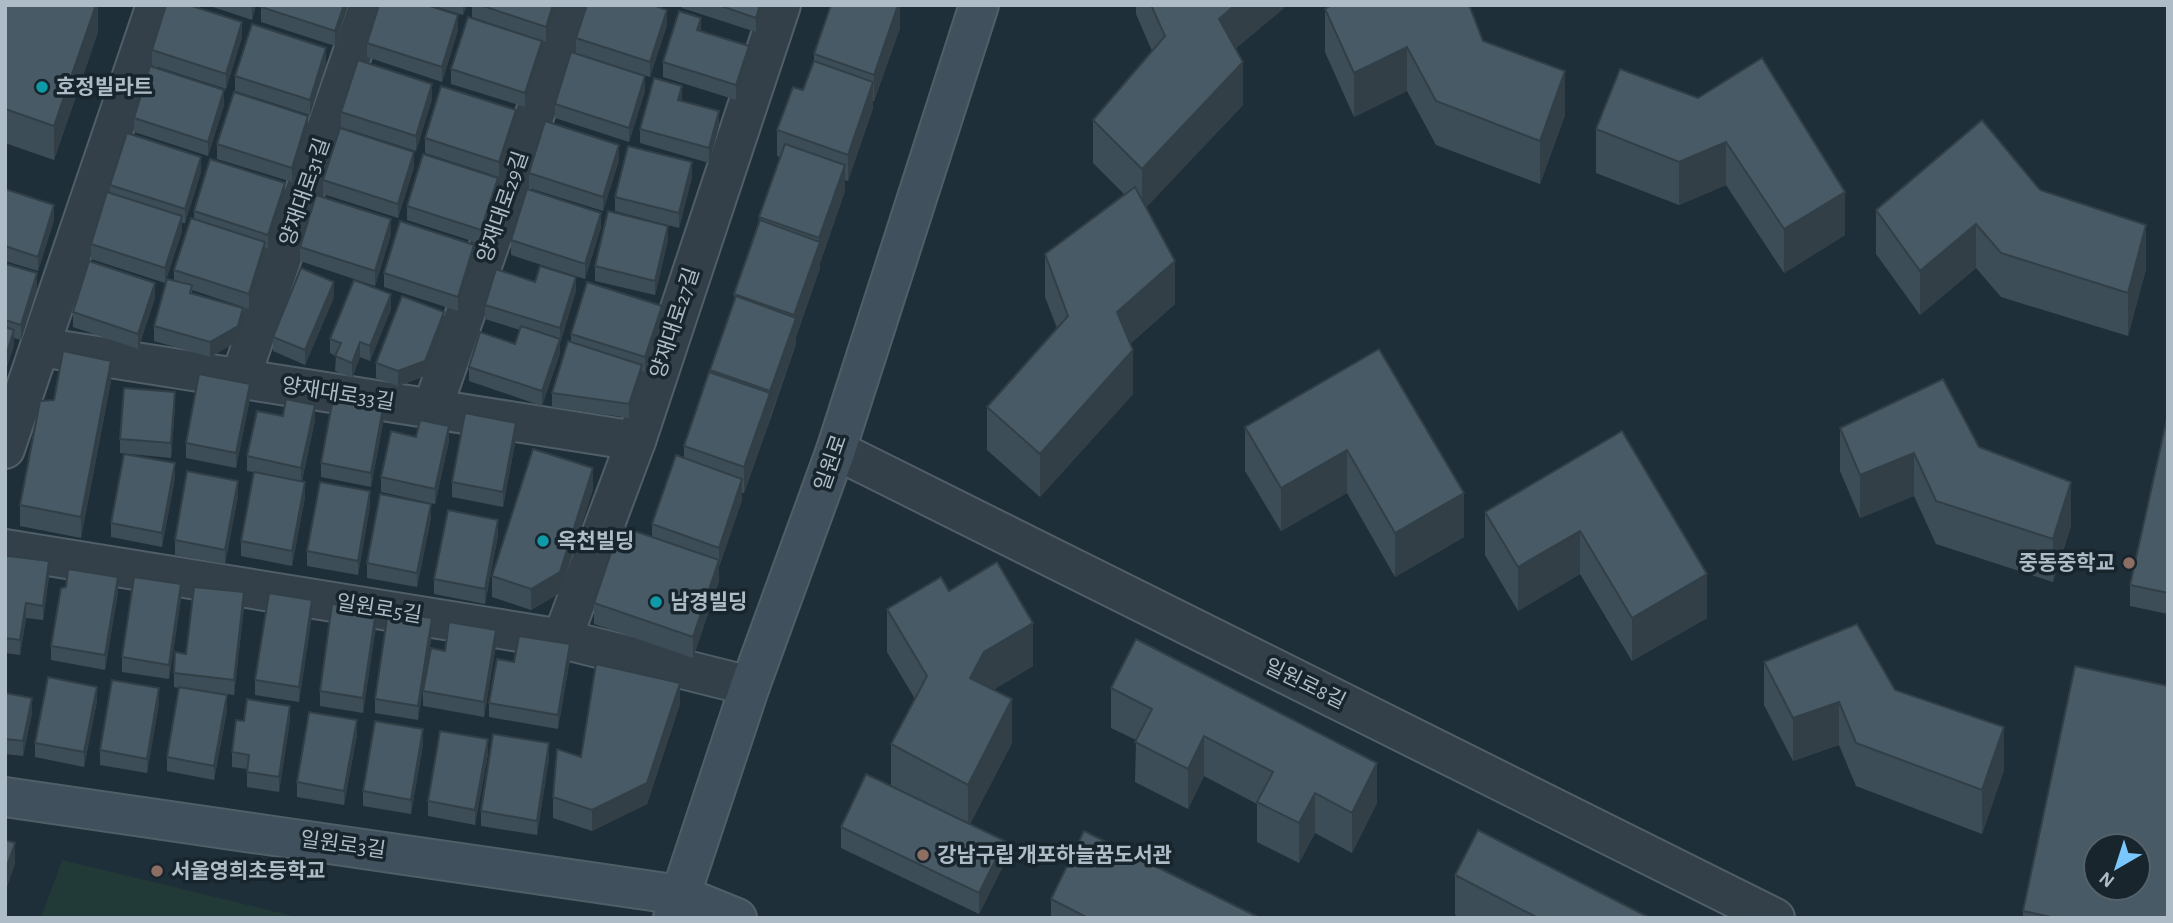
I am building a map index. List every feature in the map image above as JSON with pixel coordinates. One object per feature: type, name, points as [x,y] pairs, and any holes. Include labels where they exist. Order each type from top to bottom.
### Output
[{"type":"street","points":[[5,449],[156,5]]},
{"type":"street","name":"양재대로31길","points":[[240,379],[369,5]]},
{"type":"street","name":"양재대로29길","points":[[432,409],[573,5]]},
{"type":"street","name":"양재대로27길","points":[[562,639],[636,441],[781,5]]},
{"type":"street","name":"일원로","points":[[677,906],[750,686],[836,450],[979,5]]},
{"type":"street","name":"양재대로33길","points":[[40,347],[636,441]]},
{"type":"street","name":"일원로8길","points":[[836,450],[1775,918]]},
{"type":"street","name":"일원로5길","points":[[5,548],[562,639],[750,686]]},
{"type":"street","name":"일원로3길","points":[[5,797],[737,918]]},
{"type":"green space","points":[[62,860],[301,918],[41,918]]},
{"type":"building","name":"호정빌라트","points":[[5,5],[96,5],[54,126],[5,109]]},
{"type":"building","points":[[166,5],[189,5],[242,22],[226,74],[152,50]]},
{"type":"building","points":[[344,5],[335,31],[261,7]]},
{"type":"building","points":[[379,5],[427,5],[458,15],[442,67],[367,43]]},
{"type":"building","points":[[480,5],[553,5],[546,27]]},
{"type":"building","points":[[587,5],[653,5],[667,10],[650,62],[576,38]]},
{"type":"building","points":[[718,5],[760,5],[756,18]]},
{"type":"building","points":[[831,5],[898,5],[874,75],[814,54]]},
{"type":"building","points":[[1151,5],[1235,5],[1219,19],[1243,62],[1142,169],[1093,120],[1165,36]]},
{"type":"building","points":[[1332,5],[1469,5],[1483,41],[1565,71],[1540,141],[1436,101],[1407,47],[1354,73],[1325,9]]},
{"type":"building","points":[[679,11],[701,18],[697,30],[749,46],[736,85],[663,62]]},
{"type":"building","points":[[468,17],[542,41],[525,93],[451,69]]},
{"type":"building","points":[[252,24],[326,48],[310,100],[235,76]]},
{"type":"building","points":[[571,52],[645,76],[629,128],[555,104]]},
{"type":"building","points":[[1762,58],[1845,192],[1784,229],[1726,142],[1679,162],[1596,129],[1620,69],[1698,98]]},
{"type":"building","points":[[358,60],[432,84],[416,136],[341,112]]},
{"type":"building","points":[[814,61],[873,82],[848,155],[777,130],[793,87],[803,90]]},
{"type":"building","points":[[150,66],[224,90],[208,142],[134,118]]},
{"type":"building","points":[[654,78],[682,86],[678,100],[719,111],[709,148],[640,129]]},
{"type":"building","points":[[441,86],[516,110],[499,162],[425,138]]},
{"type":"building","points":[[234,92],[308,116],[292,168],[217,144]]},
{"type":"building","points":[[1982,120],[2040,190],[2146,225],[2128,293],[2001,253],[1976,224],[1920,271],[1876,210]]},
{"type":"building","points":[[545,121],[619,145],[603,197],[529,173]]},
{"type":"building","points":[[340,128],[414,152],[398,204],[323,180]]},
{"type":"building","points":[[127,133],[201,157],[185,209],[110,185]]},
{"type":"building","points":[[785,144],[845,165],[819,238],[759,217]]},
{"type":"building","points":[[628,146],[692,162],[679,213],[615,197]]},
{"type":"building","points":[[423,154],[498,178],[481,230],[407,206]]},
{"type":"building","points":[[210,159],[285,183],[268,235],[194,211]]},
{"type":"building","points":[[1135,187],[1175,261],[1117,312],[1133,350],[1040,454],[987,407],[1068,316],[1045,254]]},
{"type":"building","points":[[5,189],[54,205],[38,257],[5,246]]},
{"type":"building","points":[[527,189],[601,213],[585,264],[511,240]]},
{"type":"building","points":[[107,192],[182,216],[165,268],[91,244]]},
{"type":"building","points":[[316,195],[391,219],[375,271],[300,247]]},
{"type":"building","points":[[608,211],[668,226],[655,281],[595,266]]},
{"type":"building","points":[[191,218],[265,242],[249,294],[174,270]]},
{"type":"building","points":[[760,220],[820,242],[794,315],[734,294]]},
{"type":"building","points":[[400,221],[474,245],[458,297],[384,273]]},
{"type":"building","points":[[89,261],[155,283],[138,334],[73,312]]},
{"type":"building","points":[[6,264],[37,273],[21,325],[5,320]]},
{"type":"building","points":[[540,266],[576,277],[560,328],[485,305],[496,269],[535,282]]},
{"type":"building","points":[[301,268],[334,282],[305,350],[273,337]]},
{"type":"building","points":[[167,279],[192,285],[190,293],[243,308],[238,326],[210,342],[154,326]]},
{"type":"building","points":[[354,280],[391,294],[370,346],[360,342],[352,363],[335,356],[341,343],[330,339]]},
{"type":"building","points":[[587,282],[662,306],[645,357],[571,334]]},
{"type":"building","points":[[402,296],[444,312],[425,361],[398,371],[376,363]]},
{"type":"building","points":[[736,296],[796,318],[770,391],[710,370]]},
{"type":"building","points":[[521,326],[560,339],[542,391],[469,367],[480,332],[515,344]]},
{"type":"building","points":[[5,327],[14,330],[5,359]]},
{"type":"building","points":[[568,341],[642,365],[629,404],[552,393]]},
{"type":"building","points":[[1379,349],[1464,493],[1395,533],[1347,450],[1281,488],[1245,427]]},
{"type":"building","points":[[63,351],[111,361],[81,517],[20,505],[40,401],[54,400]]},
{"type":"building","points":[[709,372],[770,393],[744,467],[684,446]]},
{"type":"building","points":[[199,374],[250,384],[236,453],[186,443]]},
{"type":"building","points":[[1943,379],[1979,447],[2071,482],[2053,539],[1936,501],[1914,453],[1860,475],[1840,428]]},
{"type":"building","points":[[124,388],[175,392],[171,443],[120,439]]},
{"type":"building","points":[[334,393],[384,403],[371,473],[321,463]]},
{"type":"building","points":[[286,399],[315,405],[301,468],[247,456],[257,411],[283,416]]},
{"type":"building","points":[[465,413],[516,423],[503,492],[452,482]]},
{"type":"building","points":[[2168,414],[2168,593],[2130,585]]},
{"type":"building","points":[[420,420],[449,426],[435,489],[381,477],[391,431],[416,437]]},
{"type":"building","points":[[1622,431],[1707,574],[1632,618],[1580,531],[1518,567],[1485,512]]},
{"type":"building","name":"옥천빌딩","points":[[533,449],[593,468],[560,572],[531,589],[492,576]]},
{"type":"building","points":[[124,454],[175,463],[162,533],[111,523]]},
{"type":"building","points":[[676,455],[742,479],[719,548],[652,524]]},
{"type":"building","points":[[187,471],[238,481],[225,550],[175,540]]},
{"type":"building","points":[[254,472],[305,482],[292,551],[241,541]]},
{"type":"building","points":[[320,482],[370,491],[358,561],[307,551]]},
{"type":"building","points":[[380,494],[431,504],[417,573],[367,563]]},
{"type":"building","points":[[448,510],[498,520],[485,589],[434,579]]},
{"type":"building","name":"남경빌딩","points":[[620,526],[719,560],[693,637],[594,603]]},
{"type":"building","points":[[5,557],[49,561],[43,606],[26,603],[20,640],[5,638]]},
{"type":"building","points":[[997,562],[1033,623],[984,652],[970,678],[1012,699],[968,785],[891,744],[927,676],[887,609],[941,577],[949,591]]},
{"type":"building","points":[[68,569],[118,577],[105,655],[51,646],[61,588],[66,587]]},
{"type":"building","points":[[134,577],[181,584],[169,665],[122,657]]},
{"type":"building","points":[[194,587],[244,592],[234,680],[174,673],[175,652],[186,654]]},
{"type":"building","points":[[269,593],[312,600],[299,687],[255,680]]},
{"type":"building","points":[[332,604],[376,611],[363,698],[320,691]]},
{"type":"building","points":[[388,612],[432,618],[418,706],[375,699]]},
{"type":"building","points":[[449,622],[496,630],[484,702],[423,691],[431,648],[445,651]]},
{"type":"building","points":[[1857,624],[1895,690],[2004,727],[1982,790],[1856,743],[1839,702],[1793,718],[1764,662]]},
{"type":"building","points":[[519,636],[570,644],[558,715],[489,703],[497,659],[514,662]]},
{"type":"building","points":[[1136,639],[1377,763],[1352,813],[1315,793],[1299,823],[1257,802],[1273,772],[1204,736],[1188,769],[1135,742],[1152,709],[1111,688]]},
{"type":"building","points":[[596,664],[680,683],[647,783],[592,810],[553,797],[557,749],[581,757]]},
{"type":"building","points":[[2075,666],[2168,686],[2168,918],[2056,918],[2023,911]]},
{"type":"building","points":[[48,677],[97,687],[84,752],[35,743]]},
{"type":"building","points":[[112,680],[159,688],[147,759],[100,750]]},
{"type":"building","points":[[179,687],[227,695],[214,766],[167,757]]},
{"type":"building","points":[[5,693],[32,698],[23,741],[5,739]]},
{"type":"building","points":[[247,699],[290,706],[279,777],[247,772],[249,755],[232,752],[236,720],[244,721]]},
{"type":"building","points":[[309,712],[357,720],[344,791],[297,782]]},
{"type":"building","points":[[375,721],[423,729],[411,800],[363,791]]},
{"type":"building","points":[[440,731],[488,739],[475,810],[428,801]]},
{"type":"building","points":[[493,734],[549,743],[537,821],[481,811]]},
{"type":"building","name":"강남구립 개포하늘꿈도서관","points":[[866,774],[1005,841],[979,893],[841,827]]},
{"type":"building","points":[[1478,830],[1650,918],[1538,918],[1455,875]]},
{"type":"building","points":[[1084,831],[1260,918],[1088,918],[1051,899]]},
{"type":"building","points":[[5,840],[15,843],[5,872]]},
{"type":"place","name":"호정빌라트","points":[[42,87]]},
{"type":"place","name":"옥천빌딩","points":[[543,541]]},
{"type":"place","name":"중동중학교","points":[[2129,563]]},
{"type":"place","name":"남경빌딩","points":[[656,602]]},
{"type":"place","name":"강남구립 개포하늘꿈도서관","points":[[923,855]]},
{"type":"place","name":"서울영희초등학교","points":[[157,871]]}]
